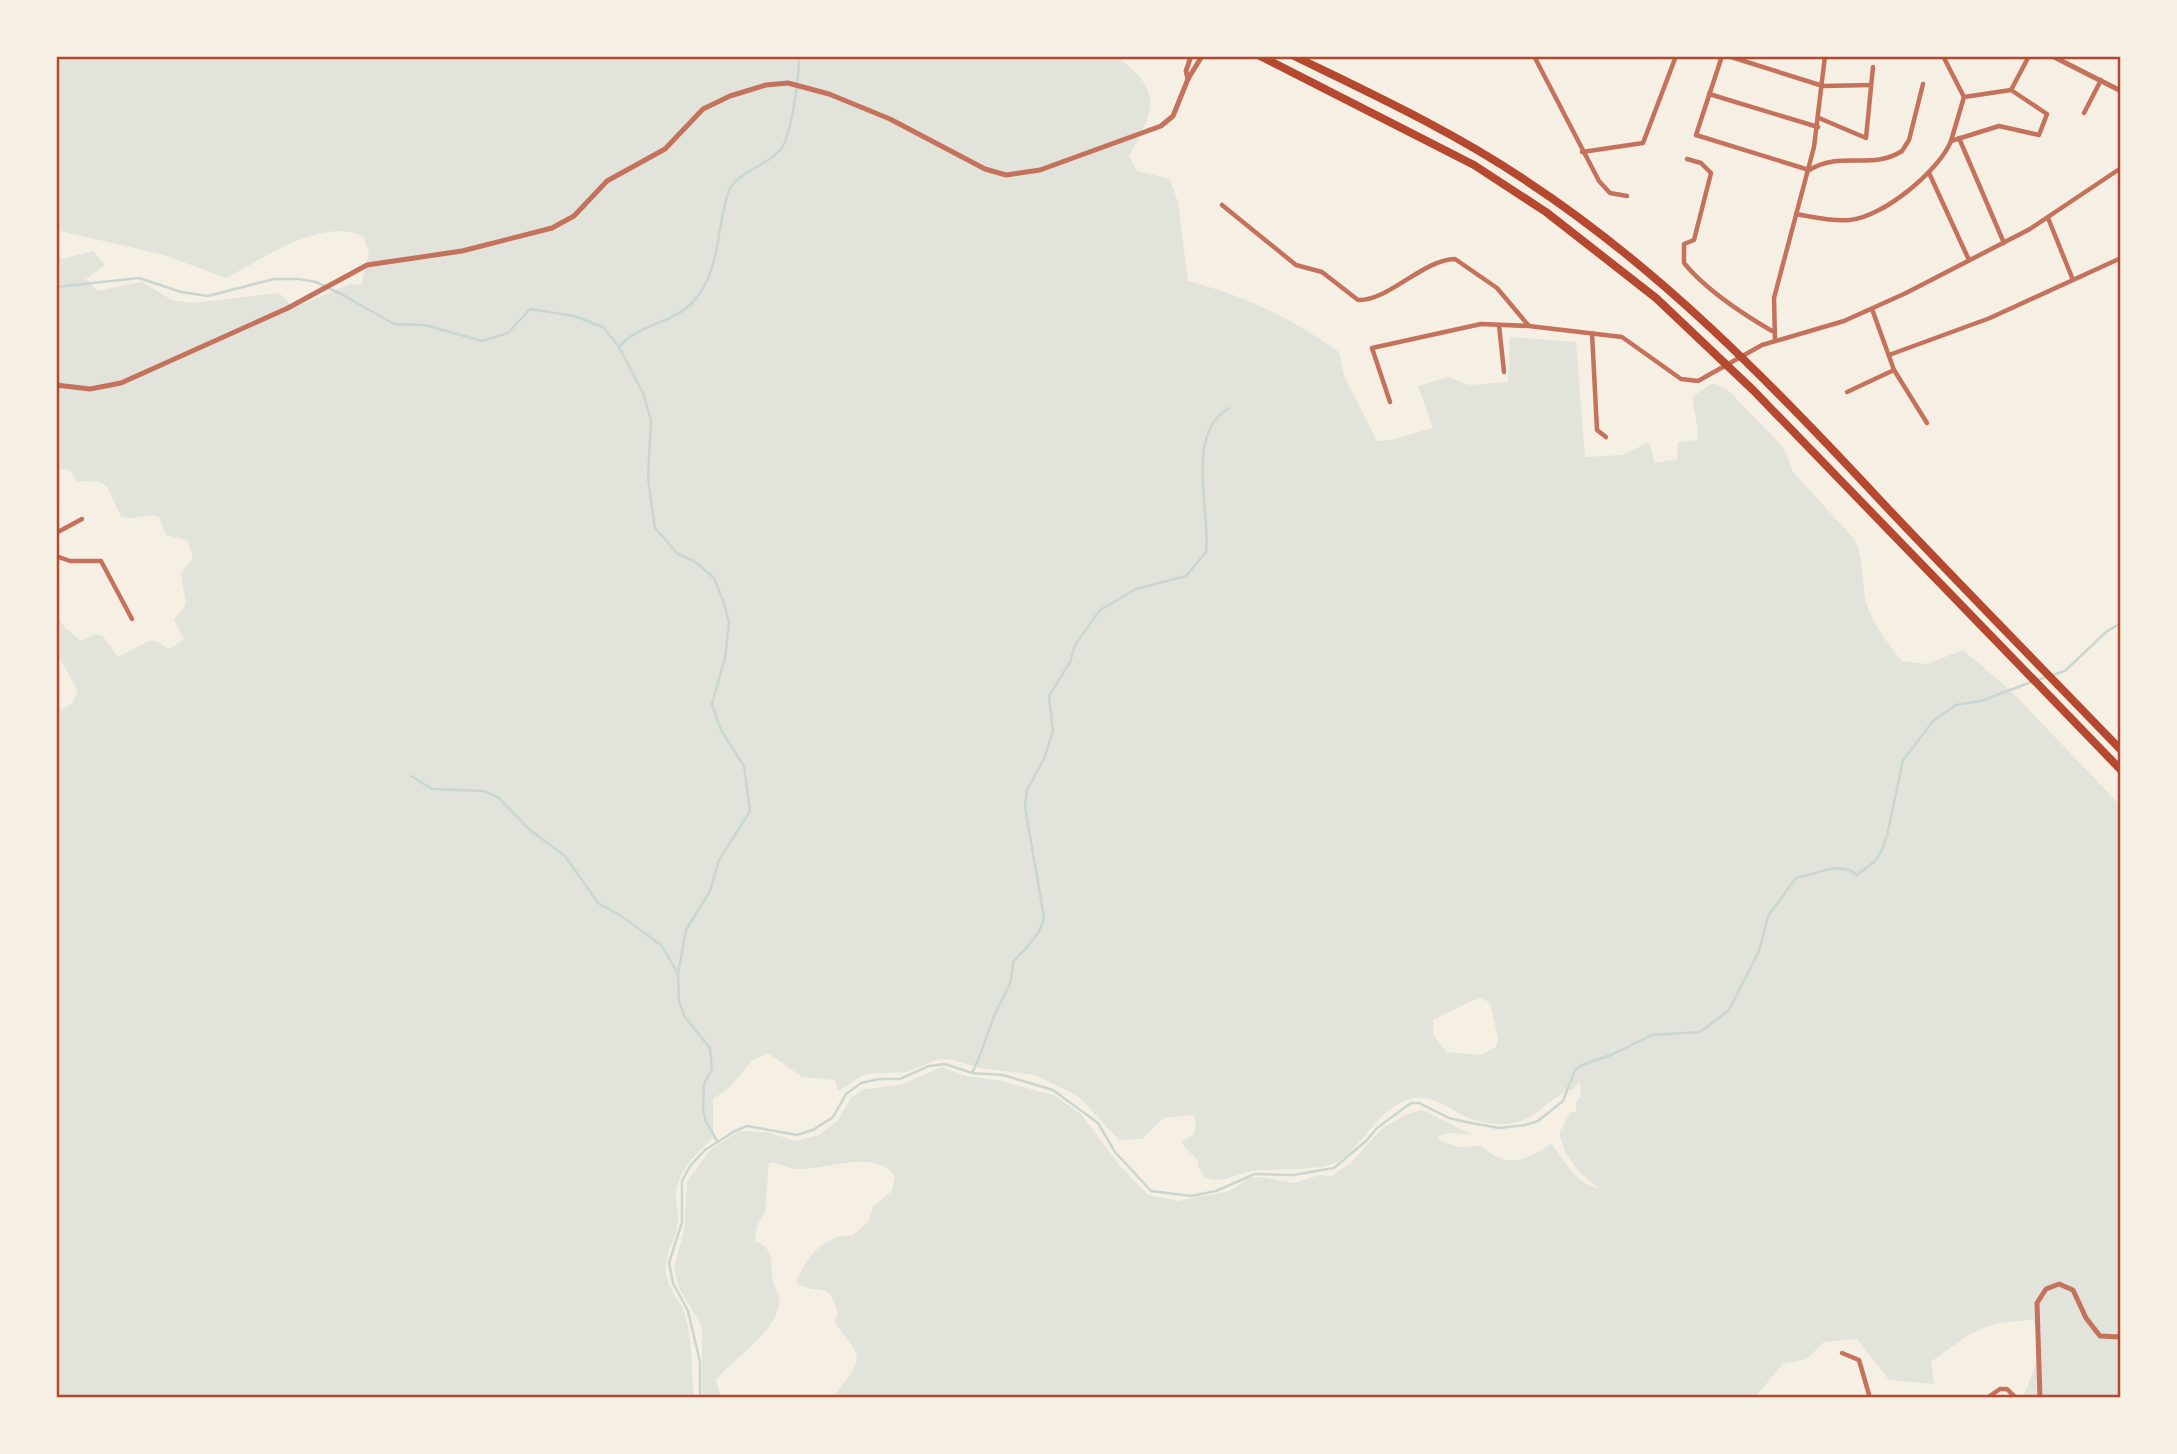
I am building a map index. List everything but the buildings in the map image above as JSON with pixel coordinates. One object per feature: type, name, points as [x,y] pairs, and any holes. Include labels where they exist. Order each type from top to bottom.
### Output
[{"type":"highway","points":[[1260,56],[1433,142],[1556,220],[1702,338],[2121,769]]},
{"type":"highway","points":[[1294,56],[1377,96],[1488,156],[1558,203],[1629,256],[1746,360],[2121,750]]},
{"type":"street","points":[[1188,79],[1186,71],[1191,56]]},
{"type":"street","points":[[56,385],[90,389],[121,383],[309,296],[353,271],[383,260],[417,260],[462,251],[561,224],[584,207],[607,181],[665,149],[714,102],[747,90],[788,83],[829,93],[865,108],[985,169],[1006,175],[1040,170],[1161,126],[1173,116],[1188,79],[1202,56]]},
{"type":"street","points":[[1534,56],[1582,152],[1606,191],[1627,196]]},
{"type":"street","points":[[1582,152],[1643,143],[1676,56]]},
{"type":"street","points":[[1722,56],[1695,130],[1697,136],[1809,170],[1837,158],[1862,162],[1902,151],[1909,140],[1923,84]]},
{"type":"street","points":[[1728,56],[1823,86],[1871,85]]},
{"type":"street","points":[[1775,341],[1774,298],[1809,170],[1818,127],[1825,56]]},
{"type":"street","points":[[1796,214],[1846,221],[1862,218],[1941,162],[1951,141],[1964,97],[1941,56]]},
{"type":"street","points":[[2011,90],[2029,56]]},
{"type":"street","points":[[2054,56],[2121,91]]},
{"type":"street","points":[[1819,118],[1866,138],[1873,67]]},
{"type":"street","points":[[2084,113],[2101,80]]},
{"type":"street","points":[[1951,141],[1999,126],[2039,135],[2047,114],[2011,90],[1964,97]]},
{"type":"street","points":[[1709,94],[1818,127]]},
{"type":"street","points":[[1959,138],[2004,243]]},
{"type":"street","points":[[1687,159],[1701,163],[1711,173],[1694,239],[1684,244],[1684,263],[1737,309],[1773,332]]},
{"type":"street","points":[[1390,402],[1372,348],[1438,331],[1480,324],[1529,326],[1626,339],[1681,379],[1690,382],[1705,378],[1762,345],[1821,329],[1872,309],[2004,243],[2048,218],[2121,168]]},
{"type":"street","points":[[1929,173],[1969,260]]},
{"type":"street","points":[[1222,205],[1296,265],[1322,272],[1359,300],[1368,299],[1441,262],[1455,259],[1497,288],[1529,326]]},
{"type":"street","points":[[2048,218],[2073,280]]},
{"type":"street","points":[[1889,355],[1990,318],[2121,258]]},
{"type":"street","points":[[1872,309],[1894,370],[1927,423]]},
{"type":"street","points":[[1499,325],[1504,372]]},
{"type":"street","points":[[1592,333],[1597,430],[1606,436]]},
{"type":"street","points":[[1847,392],[1894,370]]},
{"type":"street","points":[[56,533],[82,519]]},
{"type":"street","points":[[56,556],[70,561],[101,561],[132,619]]},
{"type":"street","points":[[2040,1398],[2037,1303],[2046,1289],[2059,1284],[2073,1290],[2086,1318],[2100,1336],[2121,1337]]},
{"type":"street","points":[[1842,1353],[1859,1360],[1870,1398]]},
{"type":"street","points":[[1987,1398],[2000,1389],[2007,1390],[2016,1398]]},
{"type":"shaded area","points":[[56,56],[1116,56],[1142,80],[1148,91],[1149,113],[1129,156],[1137,171],[1170,179],[1178,202],[1188,281],[1267,309],[1339,352],[1344,376],[1377,441],[1391,440],[1433,428],[1418,386],[1448,377],[1470,385],[1508,382],[1510,337],[1576,342],[1585,457],[1623,455],[1649,442],[1655,463],[1677,459],[1678,442],[1697,440],[1693,396],[1713,383],[1729,391],[1784,448],[1793,472],[1856,541],[1870,614],[1902,661],[1927,664],[1963,650],[2011,691],[2121,806],[2121,1398],[2023,1398],[2042,1347],[2033,1320],[2001,1323],[1968,1336],[1931,1362],[1934,1384],[1889,1380],[1857,1339],[1824,1342],[1807,1359],[1783,1364],[1754,1398],[835,1398],[853,1371],[856,1354],[834,1321],[838,1314],[831,1296],[823,1290],[796,1283],[816,1250],[833,1239],[852,1236],[869,1221],[873,1206],[892,1191],[895,1177],[876,1163],[849,1162],[808,1169],[769,1163],[765,1212],[757,1226],[755,1241],[767,1249],[771,1257],[773,1282],[779,1296],[778,1308],[765,1332],[716,1380],[721,1398],[702,1398],[702,1327],[679,1288],[674,1267],[684,1231],[687,1182],[710,1150],[739,1131],[767,1132],[796,1141],[819,1135],[838,1120],[851,1098],[862,1090],[903,1084],[941,1067],[967,1076],[1002,1081],[1056,1096],[1082,1115],[1119,1165],[1148,1195],[1178,1201],[1229,1191],[1250,1178],[1262,1177],[1294,1183],[1319,1175],[1332,1176],[1352,1162],[1382,1128],[1405,1115],[1422,1110],[1473,1135],[1449,1133],[1438,1136],[1441,1141],[1457,1147],[1482,1146],[1499,1158],[1525,1158],[1551,1143],[1577,1177],[1600,1189],[1579,1172],[1565,1152],[1559,1133],[1570,1113],[1577,1111],[1575,1103],[1581,1096],[1580,1081],[1574,1089],[1556,1097],[1534,1115],[1516,1123],[1473,1120],[1433,1100],[1410,1099],[1390,1109],[1351,1151],[1334,1163],[1323,1167],[1259,1170],[1212,1180],[1203,1175],[1198,1161],[1183,1145],[1183,1141],[1194,1134],[1196,1123],[1193,1115],[1164,1118],[1142,1139],[1119,1140],[1079,1097],[1035,1075],[980,1068],[939,1059],[907,1072],[865,1074],[838,1091],[835,1080],[802,1077],[768,1053],[753,1060],[729,1088],[713,1099],[713,1138],[688,1164],[677,1187],[678,1223],[666,1261],[666,1274],[686,1318],[694,1398],[56,1398],[56,705],[63,709],[73,702],[78,691],[56,652],[56,612],[65,628],[81,641],[95,634],[103,636],[118,657],[149,641],[156,641],[169,649],[184,639],[174,620],[186,604],[181,573],[193,558],[187,540],[166,535],[159,517],[121,517],[107,486],[100,482],[77,481],[69,470],[56,468],[56,254],[63,259],[93,251],[105,265],[86,279],[97,291],[142,282],[172,300],[192,303],[279,293],[294,308],[350,284],[361,285],[369,253],[363,236],[328,232],[310,236],[274,251],[226,278],[164,255],[56,230]],"holes":[[[1480,997],[1490,1003],[1498,1038],[1496,1047],[1481,1055],[1447,1052],[1434,1036],[1433,1020]]]},
{"type":"waterway","points":[[620,346],[636,333],[684,310],[701,291],[713,265],[728,193],[737,180],[775,155],[785,142],[794,104],[799,56]]},
{"type":"waterway","points":[[56,287],[139,278],[181,292],[208,296],[274,279],[299,279],[316,282],[394,324],[425,325],[482,341],[508,333],[530,309],[574,316],[603,327],[619,347],[643,393],[651,420],[648,478],[655,528],[678,554],[694,561],[714,578],[729,623],[725,658],[712,704],[721,730],[744,766],[750,811],[719,860],[710,891],[686,930],[678,974],[679,1002],[685,1017],[710,1048],[712,1069],[704,1084],[703,1110],[706,1122],[717,1141]]},
{"type":"waterway","points":[[972,1073],[1010,984],[1013,962],[1036,936],[1044,917],[1025,807],[1027,790],[1044,759],[1053,731],[1049,696],[1070,662],[1075,645],[1100,610],[1136,589],[1186,576],[1206,552],[1203,454],[1207,436],[1215,420],[1229,408]]},
{"type":"waterway","points":[[2037,680],[2065,671],[2106,632],[2121,623]]},
{"type":"waterway","points":[[700,1398],[700,1362],[688,1311],[673,1283],[669,1263],[682,1222],[682,1181],[690,1166],[705,1150],[735,1131],[747,1126],[797,1135],[813,1130],[833,1117],[846,1094],[861,1083],[879,1079],[900,1079],[929,1066],[945,1064],[972,1073],[1003,1075],[1053,1090],[1098,1123],[1115,1152],[1151,1191],[1191,1196],[1216,1191],[1255,1174],[1293,1175],[1334,1168],[1377,1128],[1411,1103],[1419,1103],[1449,1118],[1499,1128],[1538,1121],[1563,1101],[1575,1070],[1582,1065],[1611,1055],[1652,1035],[1700,1032],[1729,1010],[1759,951],[1768,916],[1796,878],[1834,868],[1850,870],[1857,875],[1875,861],[1887,836],[1903,760],[1934,720],[1956,705],[1981,701],[2031,682]]},
{"type":"waterway","points":[[411,776],[432,789],[484,791],[499,798],[530,830],[565,856],[598,903],[620,915],[662,946],[678,974]]}]
